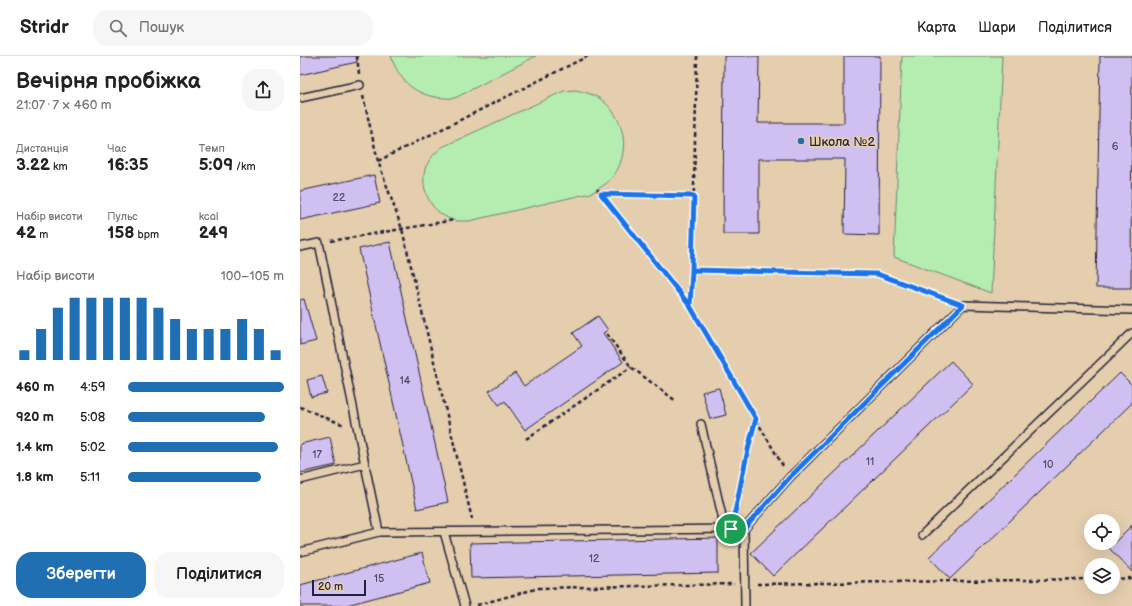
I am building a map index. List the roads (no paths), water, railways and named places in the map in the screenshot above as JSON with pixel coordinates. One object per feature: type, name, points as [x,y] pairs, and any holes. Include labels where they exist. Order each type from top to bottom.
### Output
[{"type":"lane","points":[[300,98],[360,85]]},
{"type":"lane","points":[[300,248],[319,243],[379,532]]},
{"type":"lane","points":[[745,606],[744,529],[790,477],[963,305],[1132,310]]},
{"type":"lane","points":[[922,535],[1132,333]]},
{"type":"lane","points":[[701,424],[728,529]]},
{"type":"lane","points":[[300,480],[365,464]]},
{"type":"lane","points":[[300,552],[379,532],[744,529]]},
{"type":"lane","points":[[444,532],[465,606]]},
{"type":"place","name":"Школа №2","points":[[801,141]]}]
